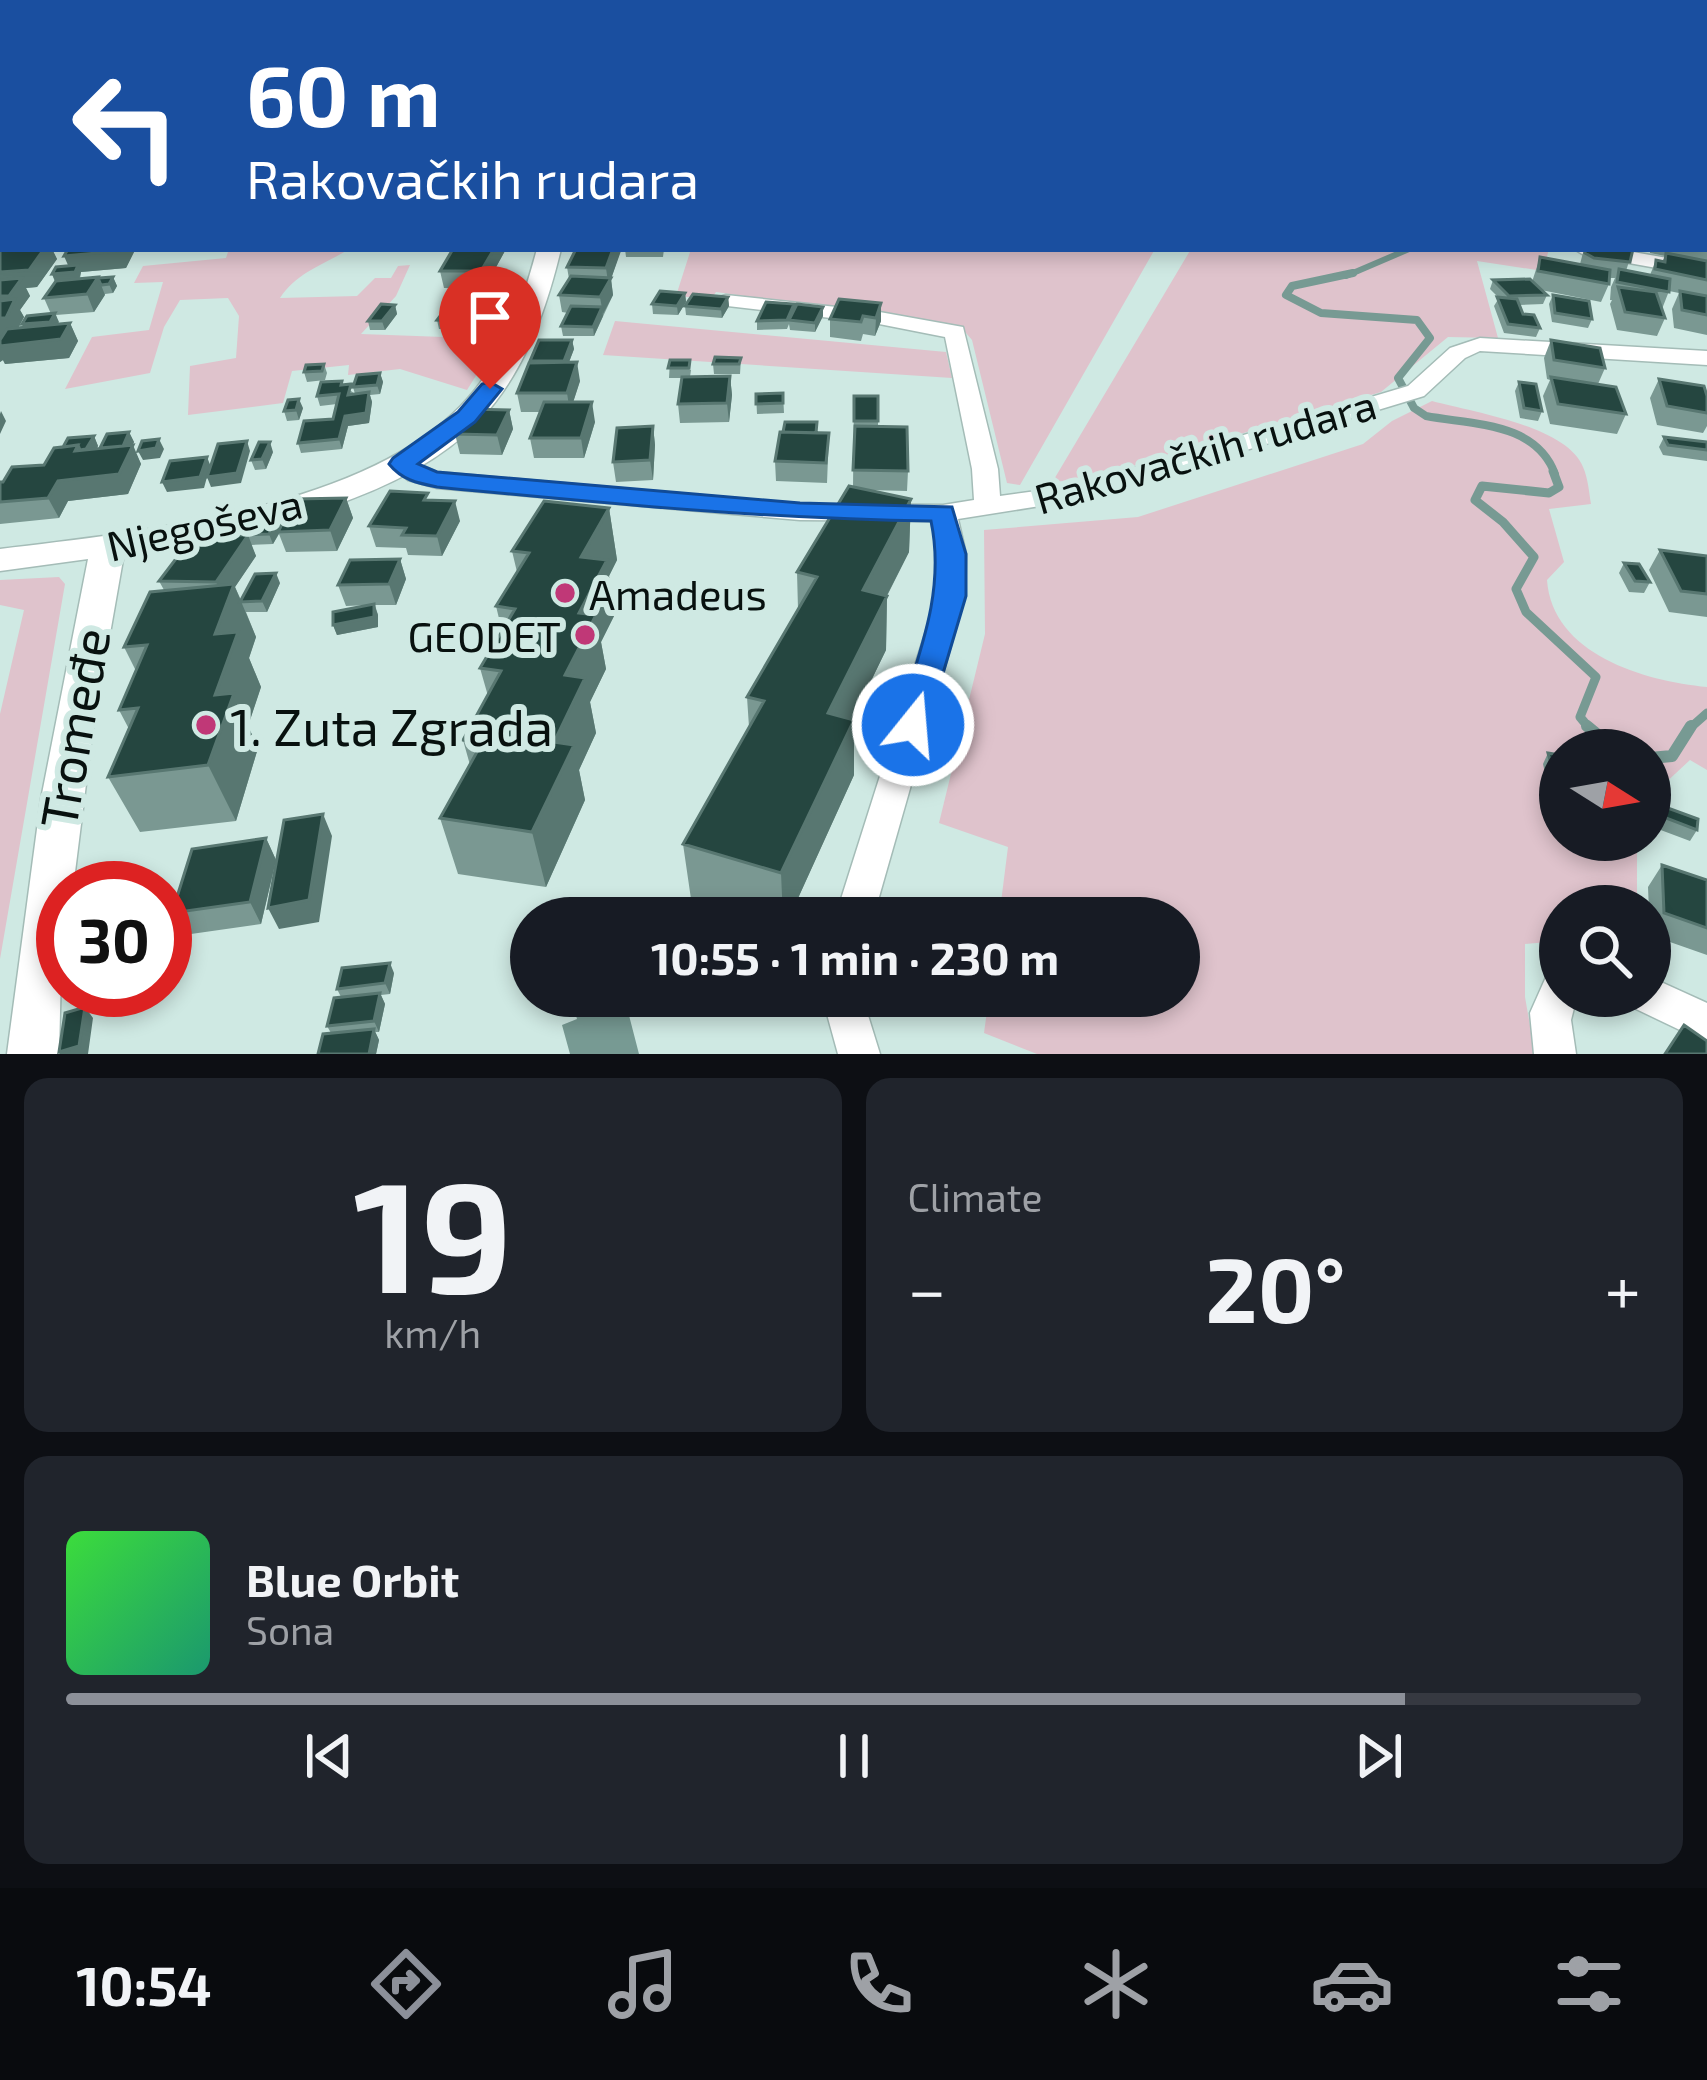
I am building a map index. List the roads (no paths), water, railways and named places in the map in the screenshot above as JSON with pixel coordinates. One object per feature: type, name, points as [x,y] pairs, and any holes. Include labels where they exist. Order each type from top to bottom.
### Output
[{"type":"street","name":"Njegoševa","points":[[0,560],[108,548],[322,495],[402,464],[454,428],[490,389],[519,337],[549,252]]},
{"type":"street","points":[[1600,252],[1707,271]]},
{"type":"street","points":[[726,301],[874,317],[955,332],[985,469],[988,506]]},
{"type":"street","name":"Rakovačkih rudara","points":[[402,464],[417,476],[437,480],[666,502],[800,512],[943,513],[1076,494],[1416,392],[1431,382],[1444,360],[1466,346],[1707,358]]},
{"type":"street","points":[[860,897],[951,596],[952,554],[943,513]]},
{"type":"street","name":"Tromeđe","points":[[33,1054],[50,860],[95,598],[108,548]]},
{"type":"street","points":[[1671,1006],[1707,1024]]},
{"type":"street","points":[[847,1017],[859,1054]]},
{"type":"street","points":[[1549,1017],[1555,1054]]},
{"type":"waterway","points":[[1353,273],[1402,252]]},
{"type":"waterway","points":[[1346,276],[1353,273]]},
{"type":"waterway","points":[[1353,273],[1292,286],[1286,295],[1321,313],[1417,320],[1430,338],[1398,378],[1414,408],[1426,416],[1518,435],[1534,444],[1555,474]]},
{"type":"waterway","points":[[1553,471],[1559,487],[1549,493],[1482,486],[1475,500],[1503,522],[1534,557],[1516,589],[1526,612],[1596,677],[1580,717],[1589,727]]},
{"type":"waterway","points":[[1689,729],[1707,713]]},
{"type":"waterway","points":[[1671,756],[1689,729]]},
{"type":"place","name":"Amadeus","points":[[565,593]]},
{"type":"place","name":"GEODET","points":[[585,635]]},
{"type":"place","name":"1. Zuta Zgrada","points":[[206,725]]}]
